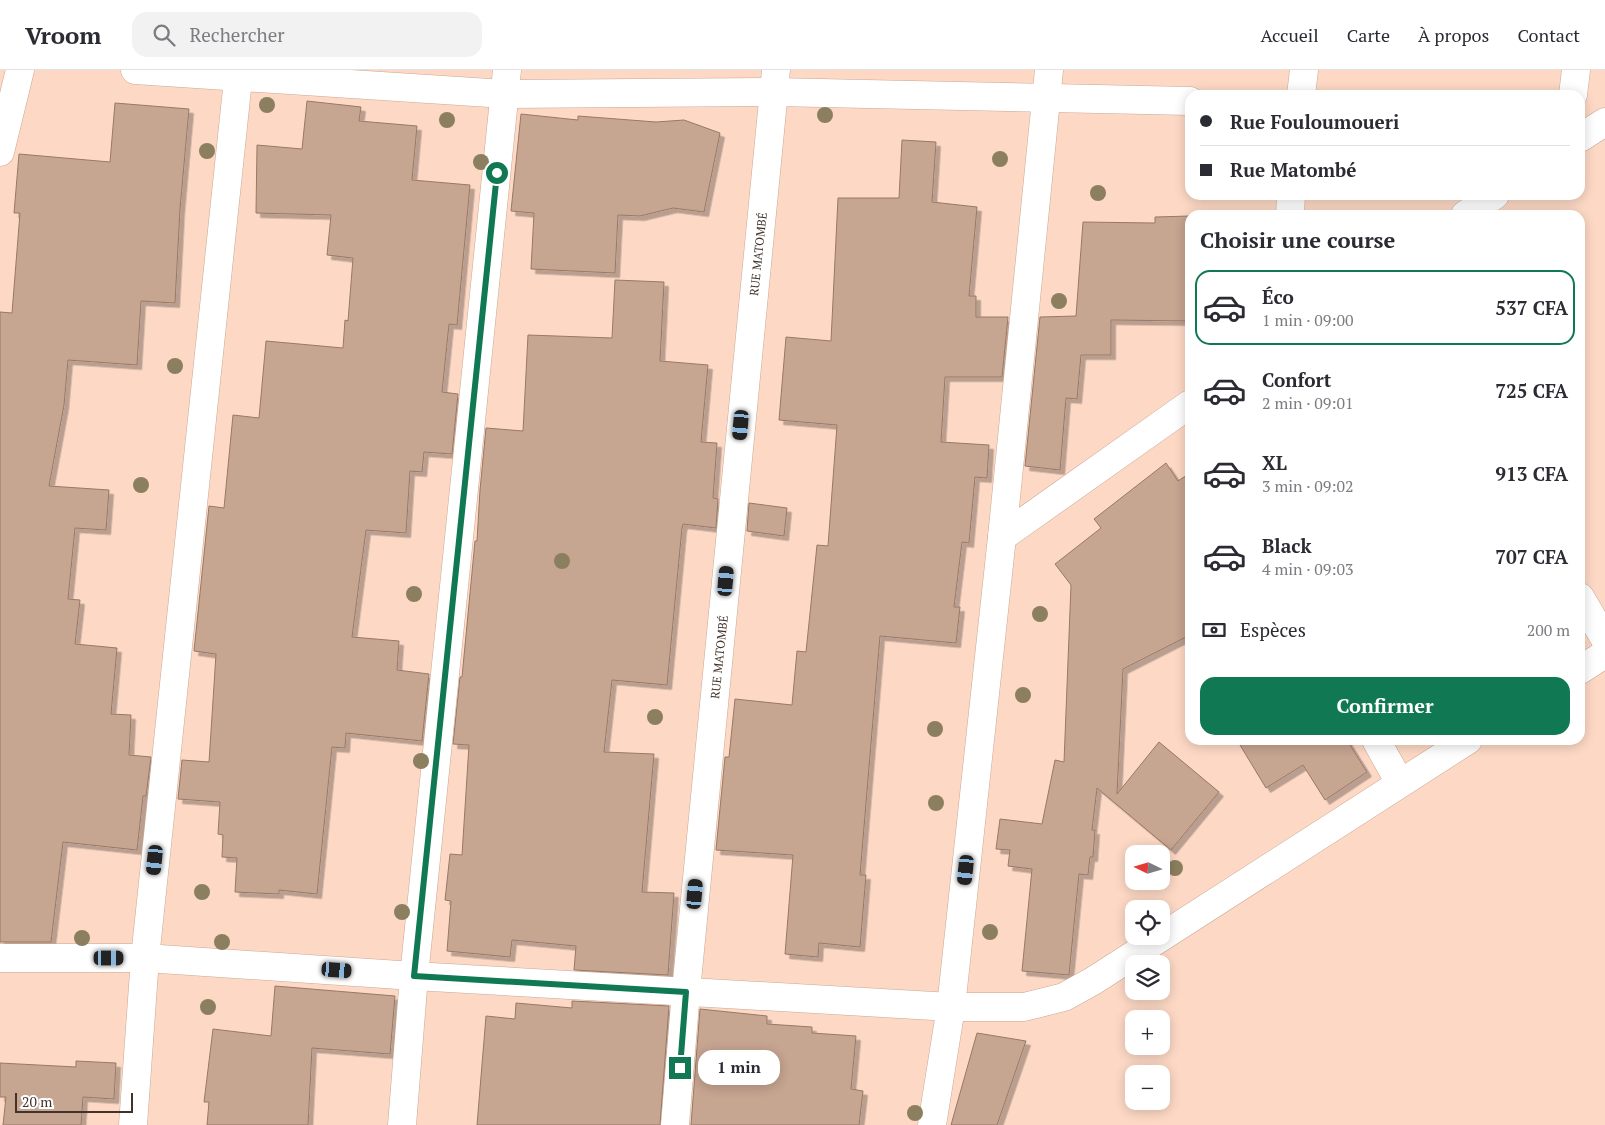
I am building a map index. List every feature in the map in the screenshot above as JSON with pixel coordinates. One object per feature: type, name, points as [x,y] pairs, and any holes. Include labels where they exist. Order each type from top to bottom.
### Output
[{"type":"street","points":[[0,152],[20,70]]},
{"type":"street","points":[[135,70],[506,82],[775,81],[1046,99],[1185,101]]},
{"type":"street","points":[[932,1125],[951,1007],[1002,537],[1049,70]]},
{"type":"street","points":[[1302,90],[1304,70]]},
{"type":"street","points":[[1574,90],[1576,70]]},
{"type":"street","points":[[132,1125],[145,958],[239,73]]},
{"type":"street","name":"RUE MATOMBÉ","points":[[675,1125],[686,992],[775,81]]},
{"type":"street","points":[[402,1125],[414,976],[506,82]]},
{"type":"street","points":[[1585,135],[1605,122]]},
{"type":"street","points":[[1473,210],[1488,200]]},
{"type":"street","points":[[1002,537],[1185,408]]},
{"type":"street","points":[[1585,605],[1605,639]]},
{"type":"street","points":[[1585,667],[1605,654]]},
{"type":"street","points":[[1379,745],[1400,783]]},
{"type":"street","points":[[0,958],[145,958],[414,976],[951,1007],[1024,1007],[1064,997],[1093,981],[1460,745]]},
{"type":"building","points":[[307,101],[361,107],[359,121],[417,126],[412,180],[470,185],[457,325],[449,324],[442,392],[458,394],[452,454],[424,452],[422,472],[410,471],[406,533],[366,530],[352,637],[399,641],[397,670],[429,674],[422,741],[346,733],[345,748],[332,747],[317,894],[279,890],[279,894],[235,892],[237,858],[222,857],[223,835],[218,834],[220,802],[178,799],[182,760],[209,762],[216,654],[194,651],[209,506],[224,508],[233,415],[259,418],[266,341],[343,348],[345,320],[348,321],[353,258],[327,255],[331,215],[256,213],[257,145],[302,149]]},
{"type":"building","points":[[115,103],[189,109],[180,209],[175,303],[141,301],[137,365],[68,360],[64,405],[49,486],[109,490],[106,530],[75,528],[68,599],[80,600],[75,644],[117,648],[111,714],[131,715],[129,755],[151,757],[146,796],[143,796],[137,850],[63,842],[51,942],[0,942],[0,312],[12,313],[20,213],[14,213],[19,154],[110,162]]},
{"type":"building","points":[[521,114],[578,120],[578,116],[656,122],[684,120],[720,133],[704,212],[673,208],[640,216],[618,215],[615,273],[531,269],[534,213],[511,211]]},
{"type":"building","points":[[902,140],[936,142],[932,202],[977,207],[969,296],[976,296],[976,317],[1008,317],[1002,377],[945,377],[941,442],[989,445],[987,478],[975,477],[969,543],[962,542],[954,607],[960,607],[956,643],[880,636],[860,875],[866,875],[860,947],[819,943],[818,957],[785,954],[793,855],[716,850],[725,757],[729,757],[735,699],[792,705],[797,651],[806,652],[817,545],[828,546],[837,425],[779,420],[786,337],[831,341],[838,198],[899,198]]},
{"type":"building","points":[[1185,216],[1185,321],[1111,320],[1111,355],[1081,355],[1077,399],[1066,398],[1060,470],[1025,466],[1040,317],[1076,316],[1083,222],[1155,223],[1155,217]]},
{"type":"building","points":[[615,280],[664,282],[660,361],[708,365],[701,442],[717,443],[713,498],[718,499],[716,528],[683,524],[682,528],[667,685],[612,680],[604,752],[654,754],[642,892],[674,893],[668,975],[574,970],[576,946],[512,940],[510,957],[447,951],[451,901],[445,900],[450,854],[462,855],[469,745],[453,744],[460,677],[462,677],[475,541],[477,541],[486,428],[523,431],[528,335],[612,338]]},
{"type":"building","points":[[1166,463],[1178,481],[1185,476],[1185,638],[1123,669],[1117,794],[1159,742],[1219,792],[1171,850],[1170,845],[1165,845],[1097,788],[1092,830],[1095,830],[1093,857],[1090,857],[1088,875],[1079,874],[1069,975],[1022,971],[1032,869],[1008,866],[1010,850],[996,849],[1000,819],[1042,824],[1055,760],[1064,762],[1071,585],[1055,564],[1101,528],[1094,519]]},
{"type":"building","points":[[749,503],[787,508],[784,536],[747,531]]},
{"type":"building","points":[[1240,745],[1350,745],[1367,772],[1325,800],[1303,765],[1266,788]]},
{"type":"building","points":[[275,986],[395,996],[390,1054],[312,1048],[308,1125],[207,1125],[209,1102],[204,1102],[213,1029],[271,1036]]},
{"type":"building","points":[[572,1001],[669,1006],[660,1125],[477,1125],[486,1016],[515,1019],[516,1003],[572,1008]]},
{"type":"building","points":[[700,1009],[767,1016],[767,1024],[812,1027],[812,1033],[856,1036],[851,1089],[863,1091],[859,1125],[691,1125]]},
{"type":"building","points":[[977,1033],[1026,1041],[997,1125],[951,1125]]},
{"type":"building","points":[[76,1061],[116,1063],[114,1099],[83,1097],[81,1125],[3,1125],[6,1097],[0,1097],[0,1063],[76,1067]]},
{"type":"route","points":[[497,173],[414,976],[686,992],[680,1068]]}]
